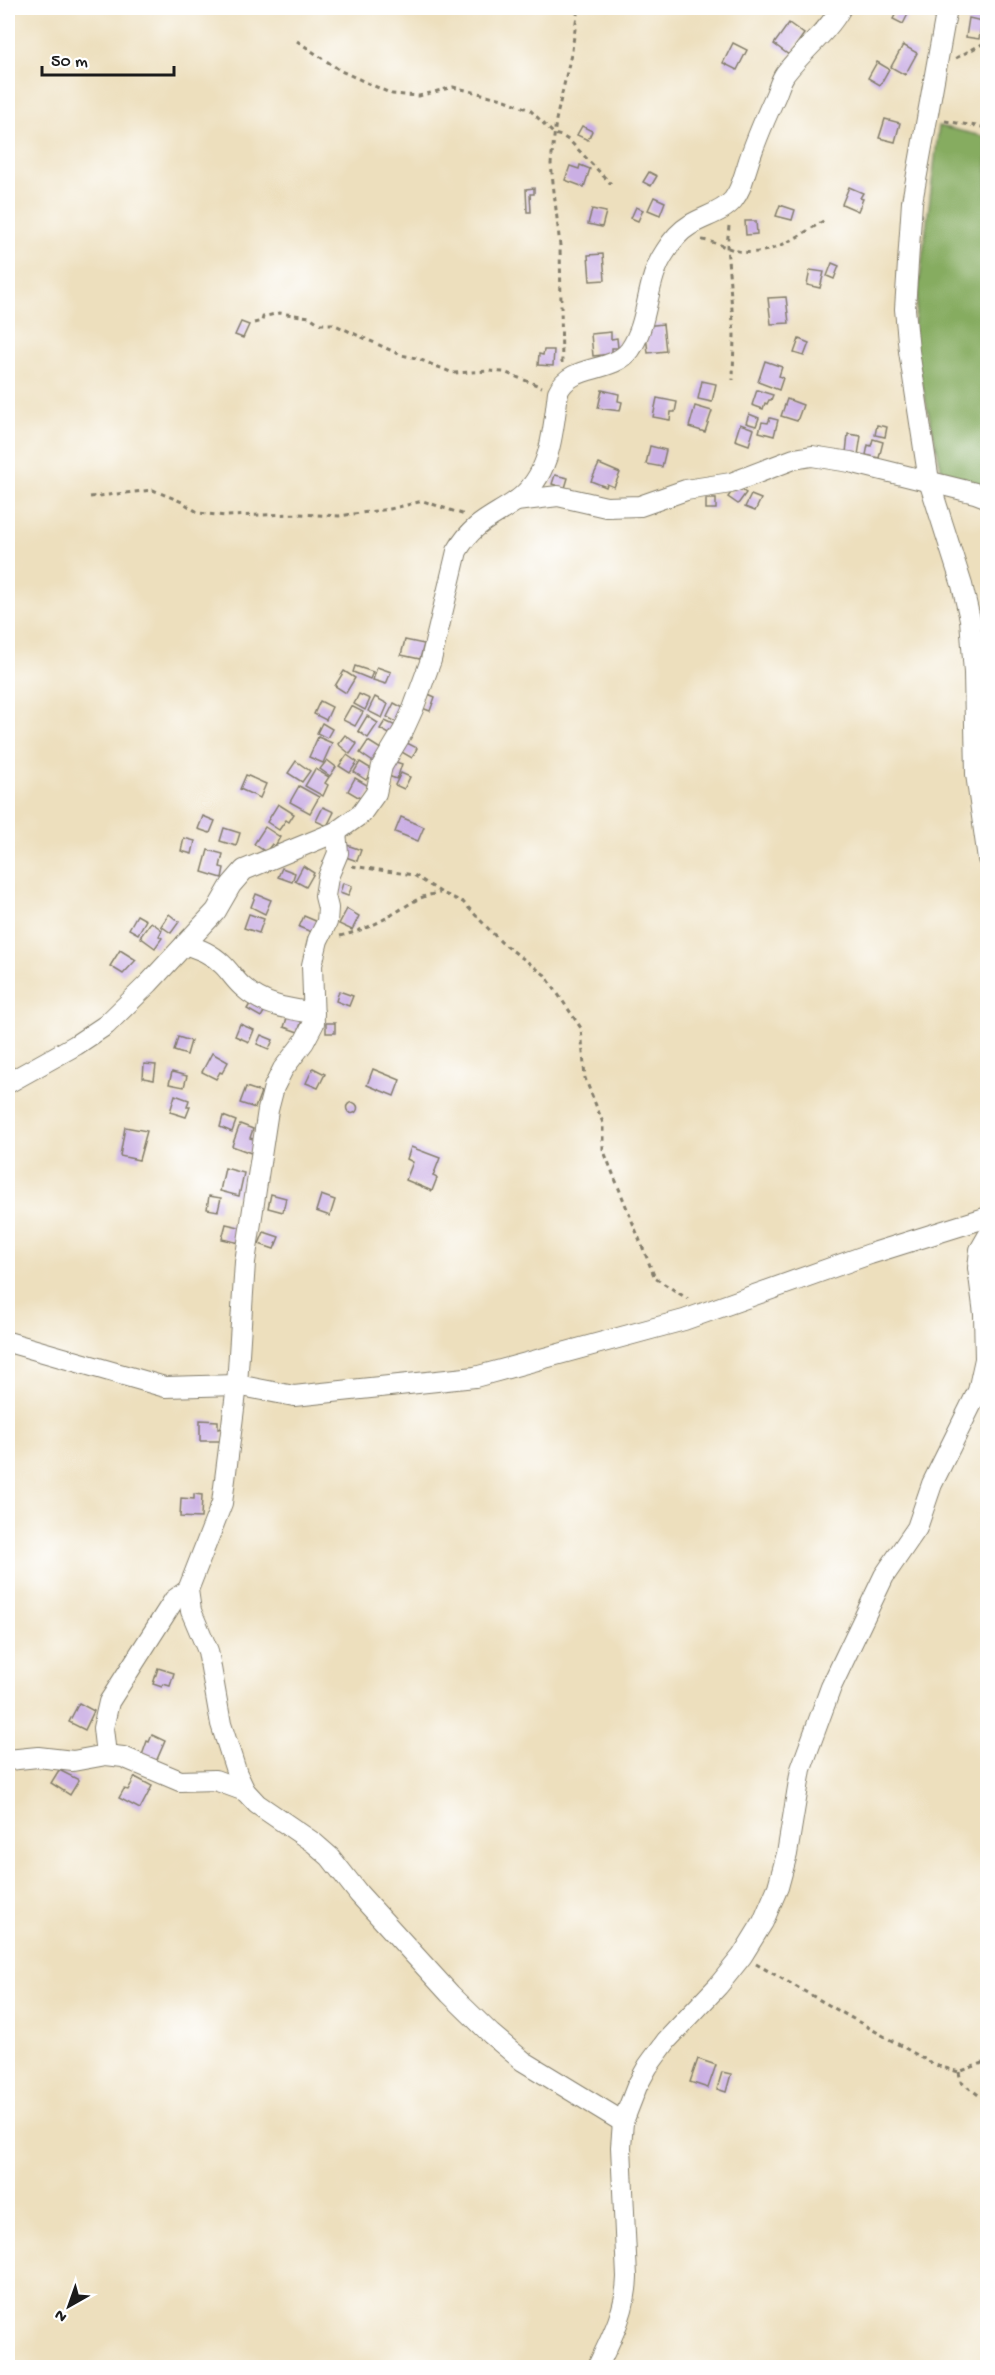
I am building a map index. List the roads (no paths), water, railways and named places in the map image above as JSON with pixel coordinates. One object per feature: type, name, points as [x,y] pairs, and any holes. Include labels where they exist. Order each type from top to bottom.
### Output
[{"type":"street","points":[[8,1083],[76,1045],[106,1025],[216,911],[231,885],[244,870],[336,831],[361,814],[376,793],[382,766],[403,730],[431,660],[457,551],[470,531],[516,501],[534,483],[544,465],[551,443],[563,386],[581,373],[608,366],[628,352],[637,339],[656,266],[689,225],[719,211],[732,202],[740,190],[754,146],[785,75],[820,37],[841,8]]},
{"type":"street","points":[[946,8],[912,202],[905,292],[909,351],[929,481],[962,585],[981,672],[976,774],[987,859]]},
{"type":"street","points":[[516,501],[558,496],[606,507],[640,506],[686,490],[731,483],[794,459],[812,456],[850,462],[987,498]]},
{"type":"street","points":[[336,831],[338,853],[328,878],[325,896],[328,908],[327,922],[318,940],[312,964],[314,1023],[304,1042],[283,1069],[274,1087],[268,1110],[245,1262],[237,1385],[222,1503],[188,1590],[191,1611],[208,1651],[221,1724],[245,1791],[257,1804],[315,1843],[330,1857],[359,1894],[450,1994],[491,2034],[523,2061],[623,2122]]},
{"type":"street","points":[[185,944],[207,952],[222,963],[244,989],[263,1001],[282,1008],[314,1013]]},
{"type":"street","points":[[8,1342],[165,1387],[237,1385],[294,1396],[476,1377],[684,1320],[870,1254],[987,1217]]},
{"type":"street","points":[[597,2367],[620,2319],[626,2298],[621,2147],[623,2122],[637,2086],[648,2066],[667,2040],[718,1986],[742,1956],[763,1922],[778,1887],[787,1854],[801,1769],[831,1687],[884,1576],[917,1528],[932,1484],[978,1391],[985,1359],[984,1314],[978,1268],[980,1250],[987,1236]]},
{"type":"street","points":[[106,1755],[103,1728],[109,1702],[174,1600],[188,1590]]},
{"type":"street","points":[[8,1760],[38,1757],[74,1761],[106,1755],[123,1757],[180,1780],[215,1780],[245,1791]]}]
